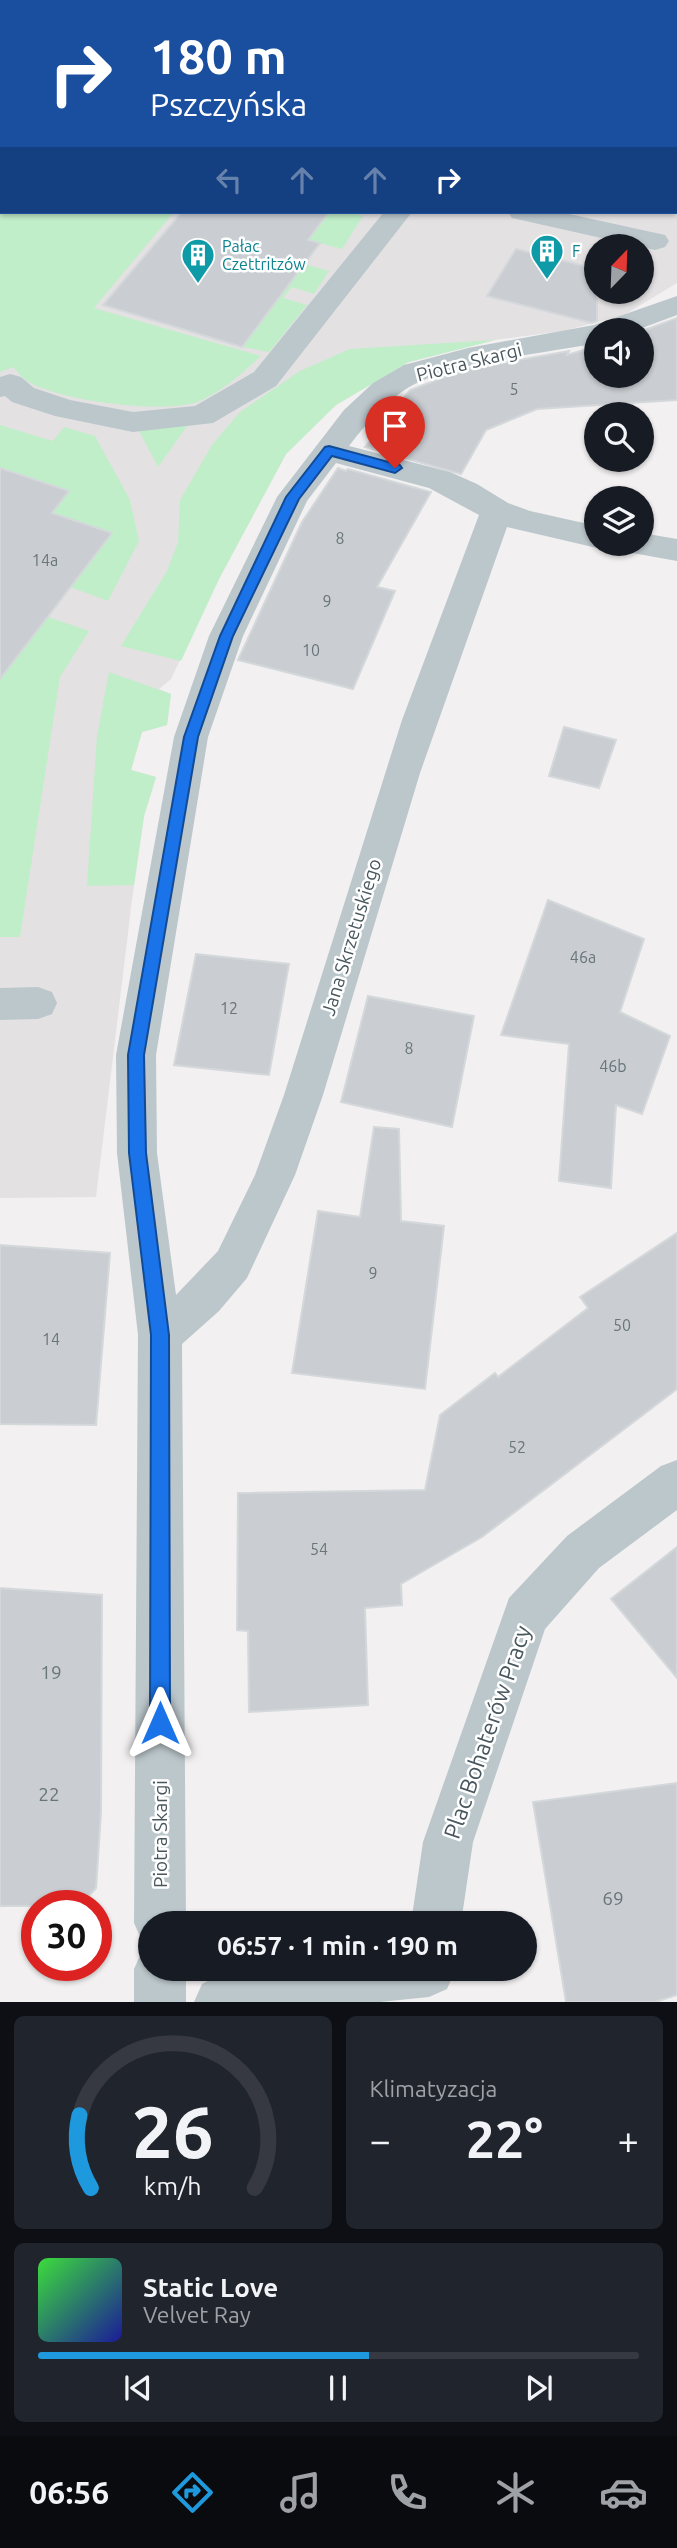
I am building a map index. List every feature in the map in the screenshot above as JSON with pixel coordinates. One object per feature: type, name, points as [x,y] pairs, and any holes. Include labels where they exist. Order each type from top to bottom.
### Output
[{"type":"street","points":[[0,387],[10,384],[23,395],[66,409],[133,422],[202,416],[265,379],[396,214]]},
{"type":"street","points":[[531,214],[655,241]]},
{"type":"street","points":[[641,318],[677,305]]},
{"type":"street","name":"Piotra Skargi","points":[[160,1911],[160,1335],[137,1153],[136,1055],[191,737],[226,636],[293,497],[355,416],[384,390],[415,372],[468,358],[584,336]]},
{"type":"street","points":[[329,450],[439,480],[466,492],[497,512],[545,528],[584,535]]},
{"type":"street","name":"Jana Skrzetuskiego","points":[[160,1335],[209,1294],[239,1254],[285,1147],[379,845],[463,595],[497,512]]},
{"type":"street","points":[[654,546],[677,550]]},
{"type":"street","points":[[0,1004],[38,1003]]},
{"type":"street","name":"Plac Bohaterów Pracy","points":[[439,1911],[448,1842],[526,1615],[583,1552],[677,1482]]},
{"type":"street","points":[[160,1981],[160,2002]]},
{"type":"street","points":[[220,2002],[239,1991],[316,1981]]},
{"type":"shaded area","points":[[0,214],[677,214],[677,283],[654,297],[654,234],[584,234],[584,304],[642,304],[624,315],[613,318],[584,318],[584,325],[563,331],[495,340],[409,362],[336,405],[286,454],[219,579],[171,679],[159,689],[171,694],[167,725],[142,732],[131,770],[156,777],[144,816],[96,1197],[0,1198]]},
{"type":"green space","points":[[0,214],[172,214],[94,308],[261,356],[212,395],[178,406],[134,406],[86,400],[44,389],[27,381],[13,367],[0,372]]},
{"type":"green space","points":[[328,214],[363,216],[342,249],[308,240]]},
{"type":"green space","points":[[293,261],[329,271],[314,294],[292,287],[283,298],[307,305],[269,352],[242,347],[265,317],[254,313]]},
{"type":"green space","points":[[495,340],[409,362],[336,405],[286,454],[219,579],[181,661],[121,646],[167,571],[178,542],[180,500],[212,445],[240,412],[300,371],[350,349]]},
{"type":"green space","points":[[0,425],[53,441],[64,427],[95,436],[130,500],[139,541],[108,601],[70,587],[111,533],[52,513],[69,491],[13,472],[0,488]]},
{"type":"green space","points":[[187,426],[158,467],[138,429]]},
{"type":"green space","points":[[48,617],[89,631],[60,677],[20,937],[0,937],[0,679]]},
{"type":"green space","points":[[109,672],[171,694],[167,725],[142,732],[131,770],[156,777],[144,816],[134,885],[87,886],[97,736]]},
{"type":"building","name":"Pałac Czettritzów","points":[[180,214],[328,214],[308,240],[320,243],[242,347],[103,305]]},
{"type":"building","name":"F","points":[[516,249],[584,266],[584,304],[597,304],[597,318],[584,318],[584,321],[487,296]]},
{"type":"building","points":[[677,318],[677,400],[584,402],[584,406],[537,409],[486,430],[461,474],[365,447],[410,390],[466,369],[569,351],[567,355],[584,350],[584,388],[654,388],[654,327]]},
{"type":"building","points":[[0,468],[69,491],[52,513],[112,533],[0,679]]},
{"type":"building","points":[[338,468],[431,492],[377,587],[395,591],[353,689],[238,660],[302,522]]},
{"type":"building","points":[[564,727],[616,740],[599,788],[549,776]]},
{"type":"building","points":[[548,900],[644,939],[620,1012],[670,1036],[642,1114],[616,1105],[611,1188],[559,1181],[569,1044],[501,1035]]},
{"type":"building","points":[[196,954],[289,964],[269,1075],[174,1065]]},
{"type":"building","points":[[368,996],[474,1016],[452,1127],[341,1102]]},
{"type":"building","points":[[374,1127],[399,1129],[401,1221],[444,1226],[425,1389],[292,1373],[318,1211],[360,1217]]},
{"type":"building","points":[[677,1233],[677,1389],[482,1537],[401,1584],[402,1605],[365,1608],[368,1705],[249,1712],[248,1631],[237,1630],[238,1493],[425,1490],[440,1415],[495,1373],[498,1377],[588,1308],[580,1297]]},
{"type":"building","points":[[0,1245],[110,1253],[96,1425],[0,1424]]},
{"type":"building","points":[[677,1547],[677,1678],[611,1599]]},
{"type":"building","points":[[0,1588],[102,1595],[101,1812],[96,1888],[21,1890],[21,1906],[0,1906]]},
{"type":"building","points":[[677,1783],[677,1995],[655,2002],[566,2002],[533,1802]]},
{"type":"place","name":"F","points":[[547,281]]},
{"type":"place","name":"Pałac Czettritzów","points":[[198,285]]},
{"type":"route","points":[[160,1723],[160,1335],[137,1153],[136,1055],[191,737],[226,636],[293,497],[329,450],[395,468]]}]
